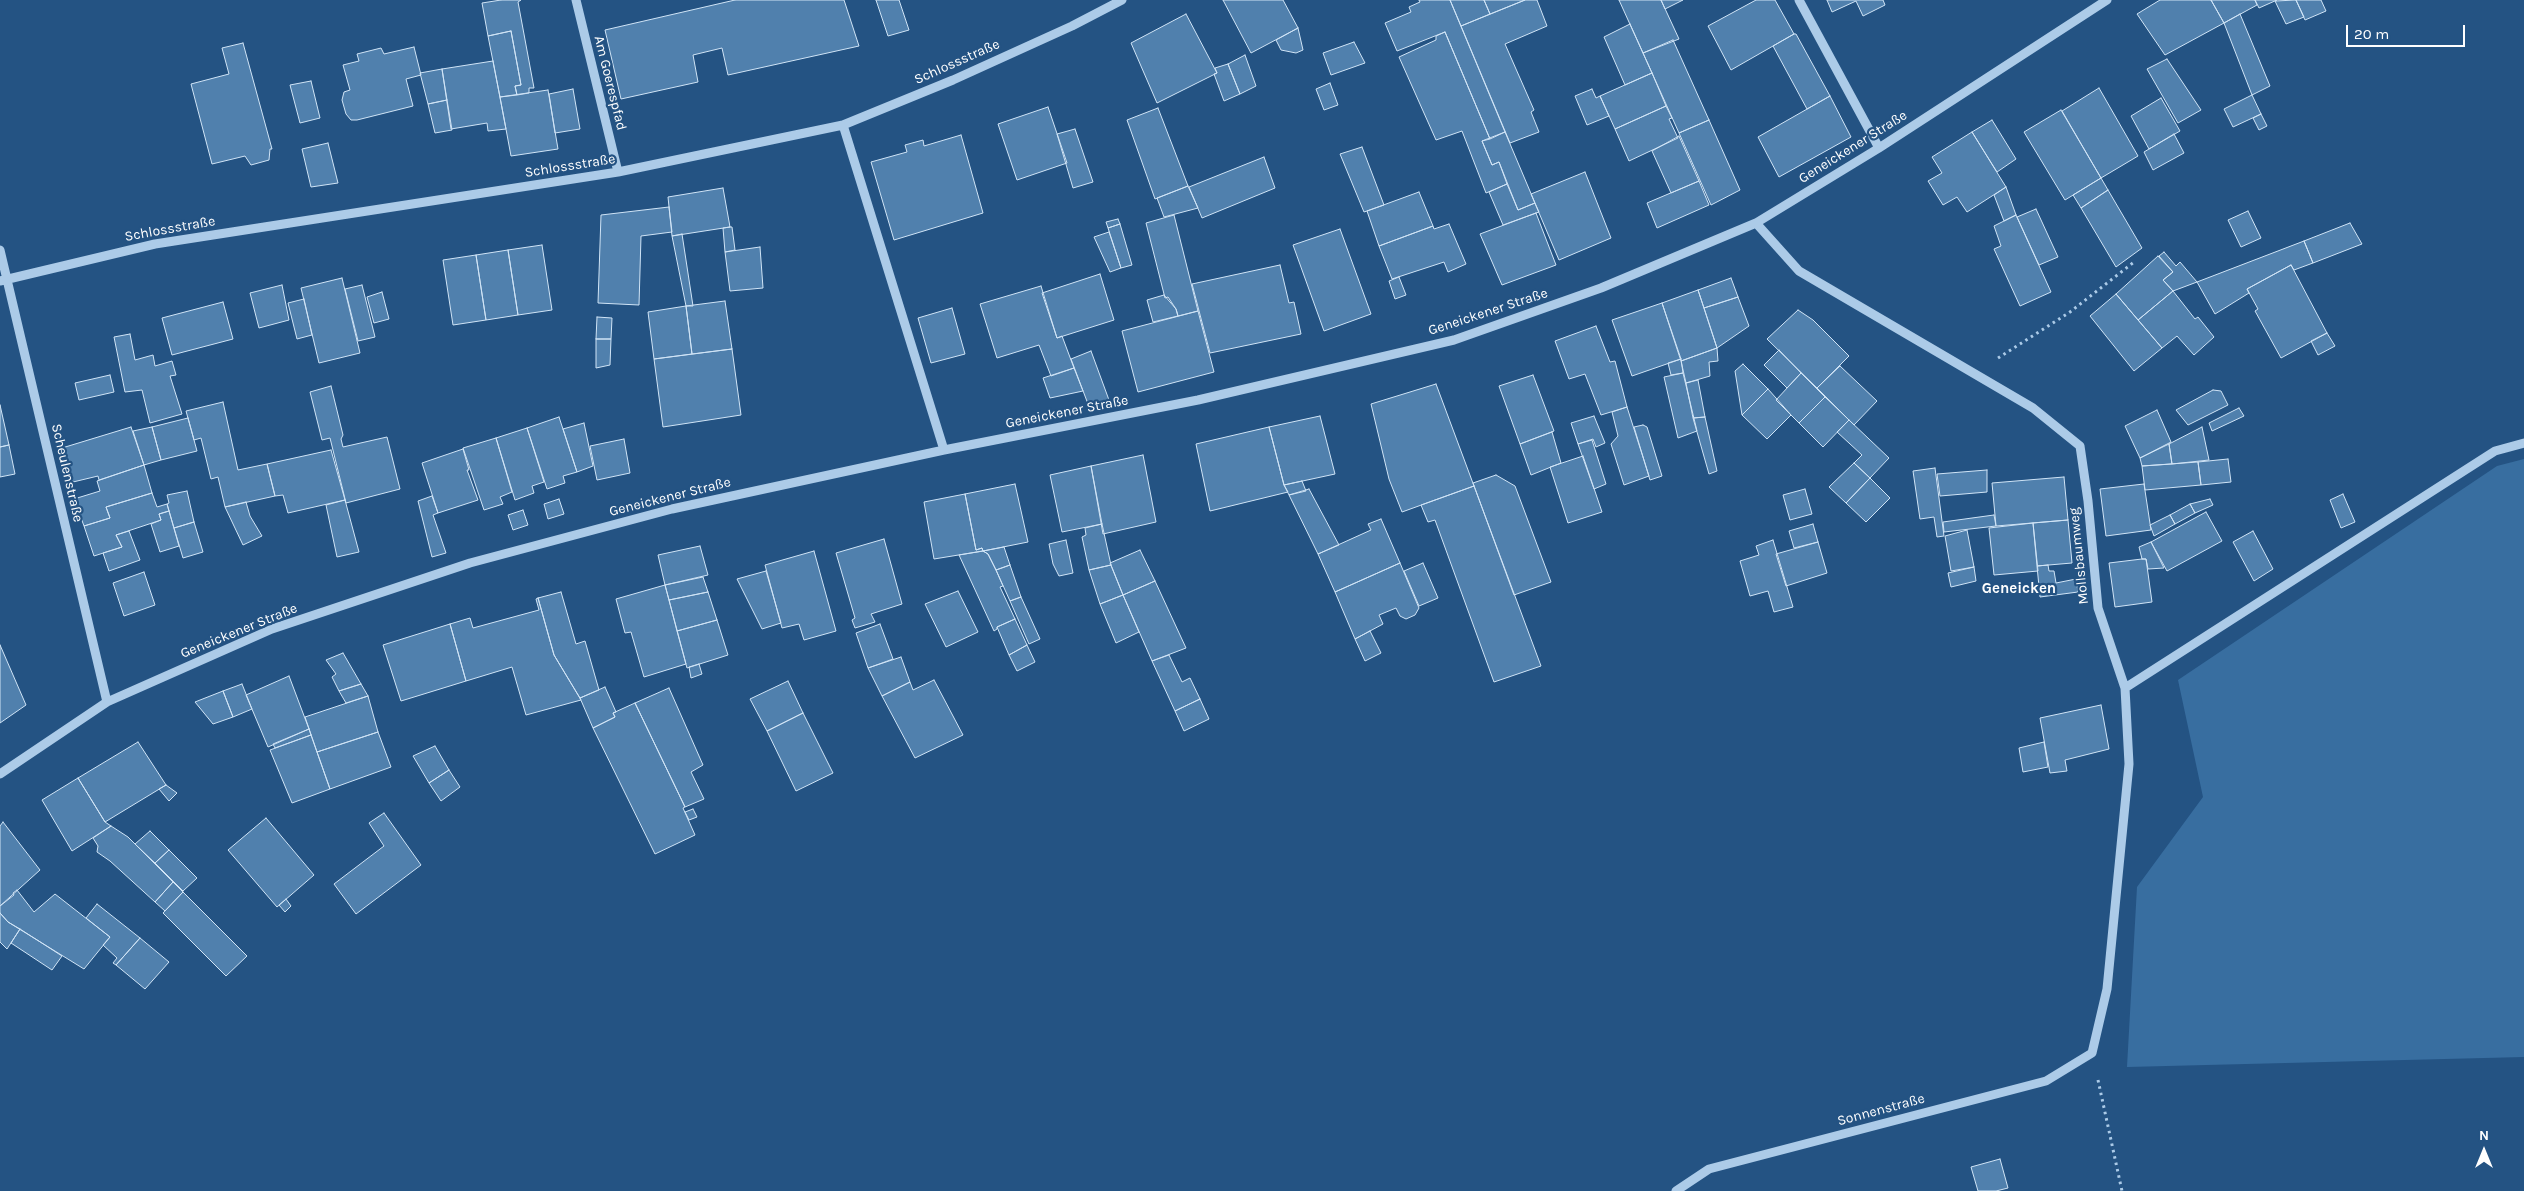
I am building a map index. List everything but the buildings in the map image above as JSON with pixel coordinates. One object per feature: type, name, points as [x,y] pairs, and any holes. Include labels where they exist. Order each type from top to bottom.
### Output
[{"type":"street","name":"Am Goerespfad","points":[[576,0],[618,172]]},
{"type":"street","name":"Schlossstraße","points":[[3,280],[154,244],[618,172],[843,125],[953,80],[1072,26],[1122,0]]},
{"type":"street","points":[[1799,0],[1879,148]]},
{"type":"street","name":"Geneickener Straße","points":[[0,774],[107,702],[272,630],[470,563],[672,509],[944,450],[1198,400],[1454,340],[1601,288],[1756,223],[1879,148],[2107,0]]},
{"type":"street","points":[[843,125],[944,450]]},
{"type":"street","name":"Mollsbaumweg","points":[[1756,223],[1799,272],[2034,408],[2080,446],[2088,501],[2098,608],[2125,688],[2129,764],[2107,989],[2092,1053]]},
{"type":"street","name":"Scheulenstraße","points":[[0,250],[3,280],[107,702]]},
{"type":"street","points":[[2125,688],[2495,451],[2524,444]]},
{"type":"street","name":"Sonnenstraße","points":[[1676,1191],[1709,1169],[2046,1081],[2092,1053]]},
{"type":"path","points":[[1974,373],[2070,312],[2134,262]]},
{"type":"path","points":[[2092,1053],[2122,1191]]},
{"type":"shaded area","points":[[2524,459],[2524,1057],[2127,1067],[2137,887],[2203,797],[2178,680],[2497,466]]},
{"type":"district","name":"Geneicken","points":[[2019,589]]}]
